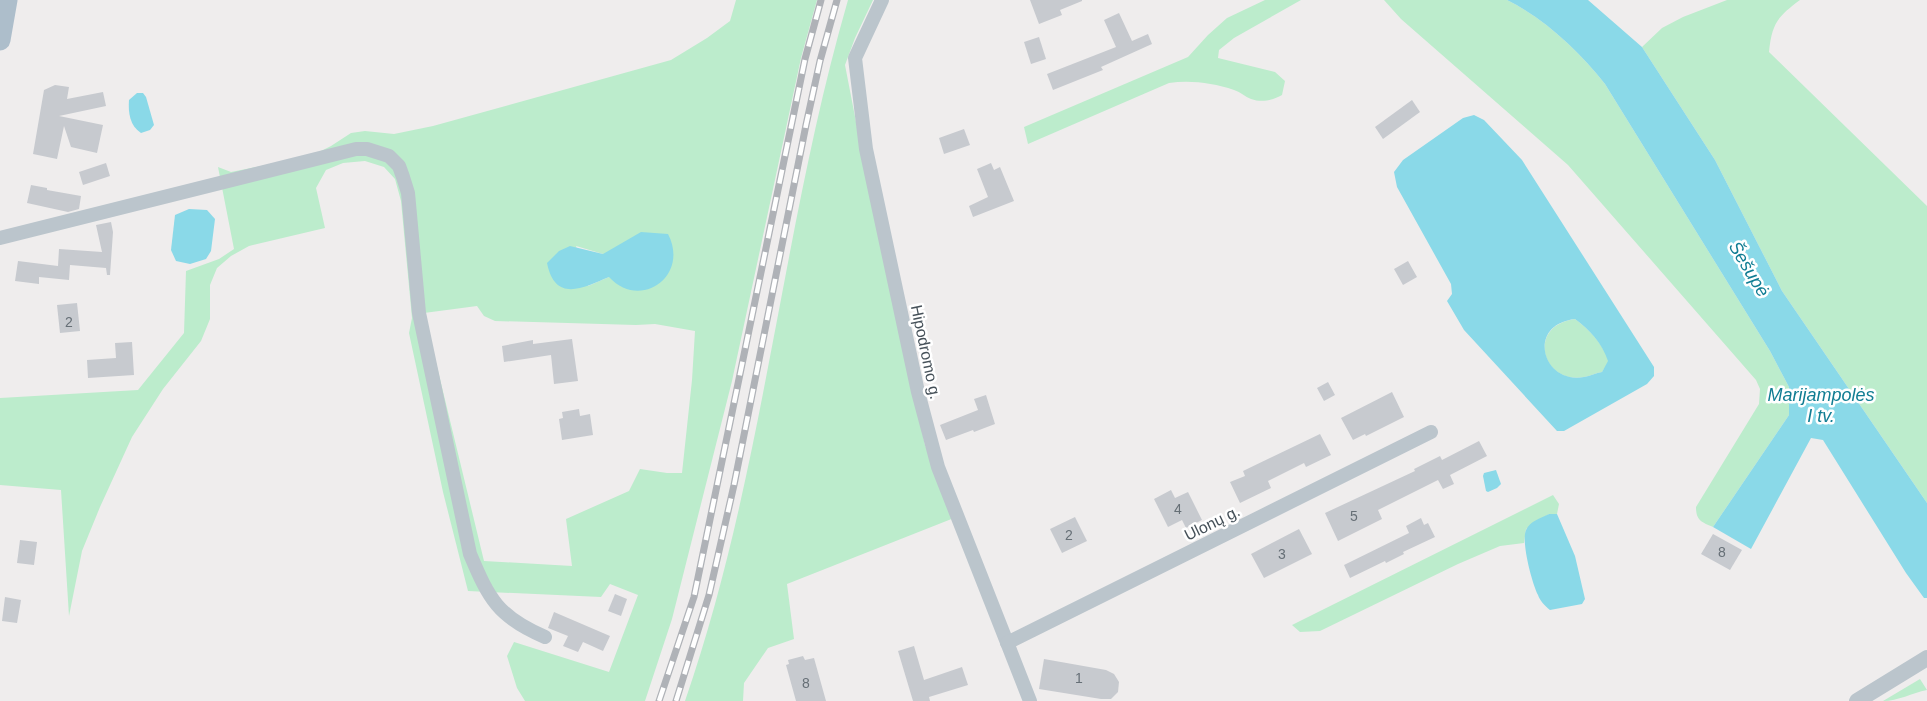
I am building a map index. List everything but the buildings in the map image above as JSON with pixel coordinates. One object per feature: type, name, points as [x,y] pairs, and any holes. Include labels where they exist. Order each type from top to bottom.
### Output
[{"type":"main road","points":[[0,40],[7,0]]},
{"type":"street","name":"Hipodromo g.","points":[[882,0],[855,58],[866,149],[918,392],[935,458],[1030,701]]},
{"type":"street","points":[[0,238],[356,149],[367,149],[389,156],[399,166],[408,193],[419,313],[470,554],[484,587],[500,610],[523,628],[545,637]]},
{"type":"street","name":"Ulonų g.","points":[[1007,643],[1431,432]]},
{"type":"street","points":[[1857,701],[1927,658]]},
{"type":"green space","points":[[736,0],[817,0],[801,58],[732,381],[672,619],[645,701],[525,701],[517,688],[507,656],[514,642],[609,672],[638,595],[610,584],[601,597],[468,591],[443,492],[409,333],[412,318],[401,201],[395,179],[384,167],[365,161],[343,163],[326,170],[316,188],[325,228],[249,246],[231,256],[217,268],[210,285],[210,319],[201,341],[163,389],[132,437],[100,507],[82,551],[69,616],[61,490],[0,485],[0,398],[138,390],[184,333],[186,271],[219,259],[234,249],[218,167],[231,172],[311,156],[351,133],[365,131],[394,134],[433,126],[671,60],[730,21]],"holes":[[[576,246],[603,254],[609,277],[588,286]],[[477,306],[484,316],[495,321],[655,324],[695,331],[682,473],[640,469],[629,491],[566,519],[572,566],[484,561],[424,313]]]},
{"type":"green space","points":[[848,0],[873,0],[845,65],[874,215],[925,445],[954,518],[787,584],[794,639],[768,648],[744,683],[743,701],[685,701],[712,615],[734,528],[754,440],[805,175]]},
{"type":"green space","points":[[1265,0],[1301,0],[1234,38],[1219,50],[1218,58],[1275,72],[1285,81],[1282,95],[1271,100],[1259,101],[1234,90],[1210,84],[1169,83],[1028,144],[1024,127],[1188,57],[1227,18]]},
{"type":"green space","points":[[1384,0],[1507,0],[1548,26],[1584,60],[1605,84],[1770,351],[1789,387],[1789,415],[1713,527],[1700,520],[1696,507],[1759,404],[1760,389],[1756,380],[1568,165],[1401,19]]},
{"type":"green space","points":[[1727,0],[1800,0],[1777,22],[1769,52],[1927,206],[1927,503],[1782,291],[1715,160],[1642,47],[1662,28]]},
{"type":"green space","points":[[1575,319],[1595,337],[1603,348],[1609,361],[1602,372],[1584,377],[1570,377],[1558,372],[1550,364],[1545,354],[1545,343],[1550,332],[1559,324]]},
{"type":"green space","points":[[1553,495],[1559,504],[1557,514],[1549,514],[1526,529],[1524,543],[1500,546],[1458,564],[1320,631],[1300,632],[1292,625]]},
{"type":"green space","points":[[1920,679],[1927,690],[1883,701]]},
{"type":"water","name":"Marijampolės I tv.","points":[[1507,0],[1588,0],[1642,47],[1715,160],[1782,291],[1927,503],[1927,598],[1924,598],[1906,573],[1823,440],[1811,438],[1751,549],[1713,527],[1789,415],[1789,387],[1770,351],[1605,84],[1584,60],[1548,26]]},
{"type":"water","points":[[137,93],[143,93],[146,97],[154,125],[150,130],[141,133],[132,123],[129,110],[129,100]]},
{"type":"water","points":[[1474,115],[1484,120],[1522,160],[1654,367],[1654,376],[1647,384],[1564,431],[1557,431],[1464,330],[1447,301],[1452,294],[1451,284],[1397,187],[1394,172],[1403,160],[1463,118]],"holes":[[[1575,319],[1590,332],[1605,354],[1608,361],[1602,372],[1584,377],[1570,377],[1558,372],[1550,364],[1545,353],[1545,342],[1550,332],[1559,324]]]},
{"type":"water","points":[[189,209],[207,210],[215,219],[211,251],[206,259],[190,264],[176,261],[171,250],[175,215]]},
{"type":"water","points":[[641,232],[668,234],[673,249],[672,263],[667,275],[658,284],[634,291],[621,287],[609,277],[571,289],[556,284],[551,276],[547,263],[559,251],[570,246],[603,254]]},
{"type":"water","points":[[1496,470],[1501,484],[1488,492],[1484,473]]},
{"type":"water","points":[[1549,514],[1557,514],[1575,556],[1585,599],[1582,604],[1550,610],[1540,599],[1533,581],[1525,544],[1526,530],[1530,524]]},
{"type":"railway","points":[[659,701],[694,597],[805,59],[821,0]]},
{"type":"railway","points":[[676,701],[709,595],[734,485],[806,125],[820,61],[837,0]]},
{"type":"water label","name":"Šešupė","points":[[1749,269]]}]
